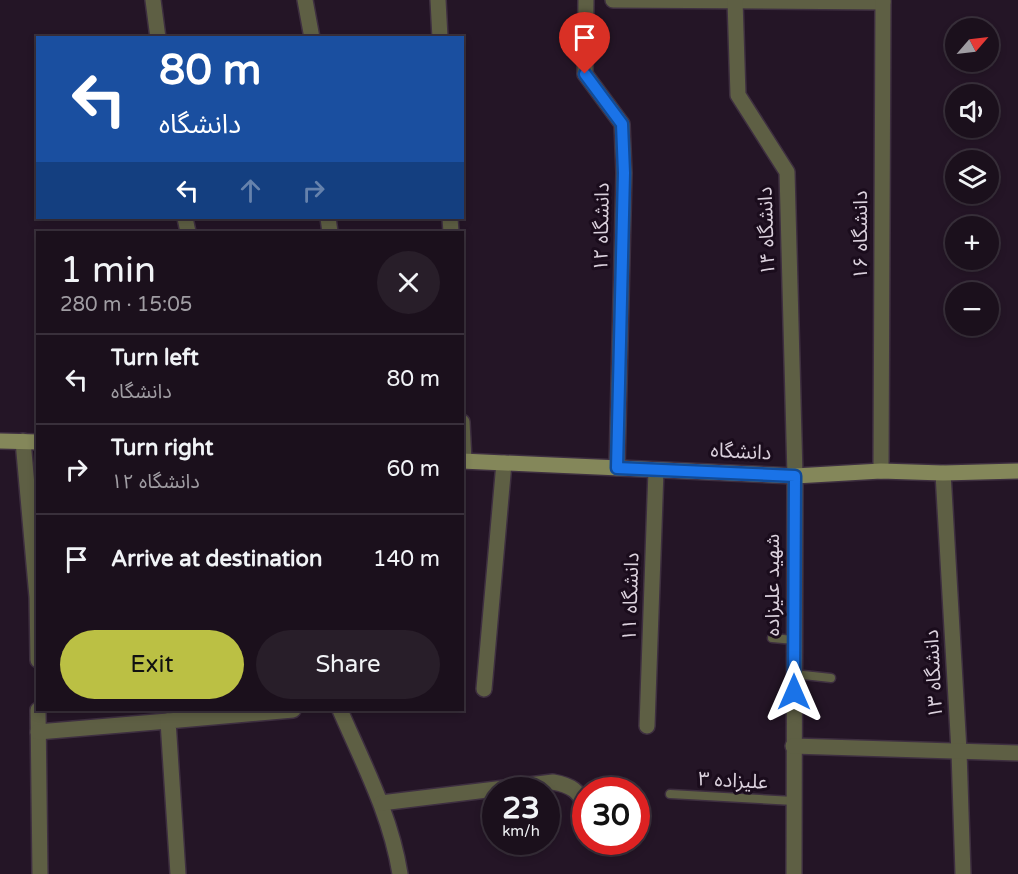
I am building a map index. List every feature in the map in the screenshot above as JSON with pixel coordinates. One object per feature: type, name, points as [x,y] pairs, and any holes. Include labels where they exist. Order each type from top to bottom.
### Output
[{"type":"main road","points":[[0,441],[30,442]]},
{"type":"main road","name":"دانشگاه","points":[[464,461],[795,476],[881,471],[943,473],[1018,471]]},
{"type":"street","points":[[153,0],[158,36]]},
{"type":"street","points":[[305,0],[312,36]]},
{"type":"street","points":[[438,0],[440,36]]},
{"type":"street","name":"دانشگاه ۱۲","points":[[586,0],[585,74],[622,124],[624,173],[617,468]]},
{"type":"street","points":[[613,0],[883,1]]},
{"type":"street","name":"دانشگاه ۱۴","points":[[735,1],[738,95],[787,172],[795,476]]},
{"type":"street","name":"دانشگاه ۱۶","points":[[881,471],[883,1]]},
{"type":"street","points":[[30,442],[36,575]]},
{"type":"street","points":[[484,688],[504,463]]},
{"type":"street","name":"دانشگاه ۱۱","points":[[646,726],[656,470]]},
{"type":"street","name":"دانشگاه ۱۳","points":[[943,473],[959,751],[963,874]]},
{"type":"street","name":"شهید علیزاده","points":[[794,874],[795,476]]},
{"type":"street","points":[[38,711],[40,874]]},
{"type":"street","points":[[38,732],[282,711]]},
{"type":"street","points":[[340,711],[381,803],[396,850],[400,874]]},
{"type":"street","points":[[168,721],[178,874]]},
{"type":"street","points":[[793,746],[1018,753]]},
{"type":"street","points":[[381,803],[553,782],[568,784],[572,788]]},
{"type":"lane","points":[[772,638],[794,640]]},
{"type":"lane","points":[[794,674],[831,678]]},
{"type":"lane","name":"علیزاده ۳","points":[[670,794],[794,801]]},
{"type":"route","points":[[585,74],[622,124],[624,173],[617,468],[795,476],[794,692]]}]
